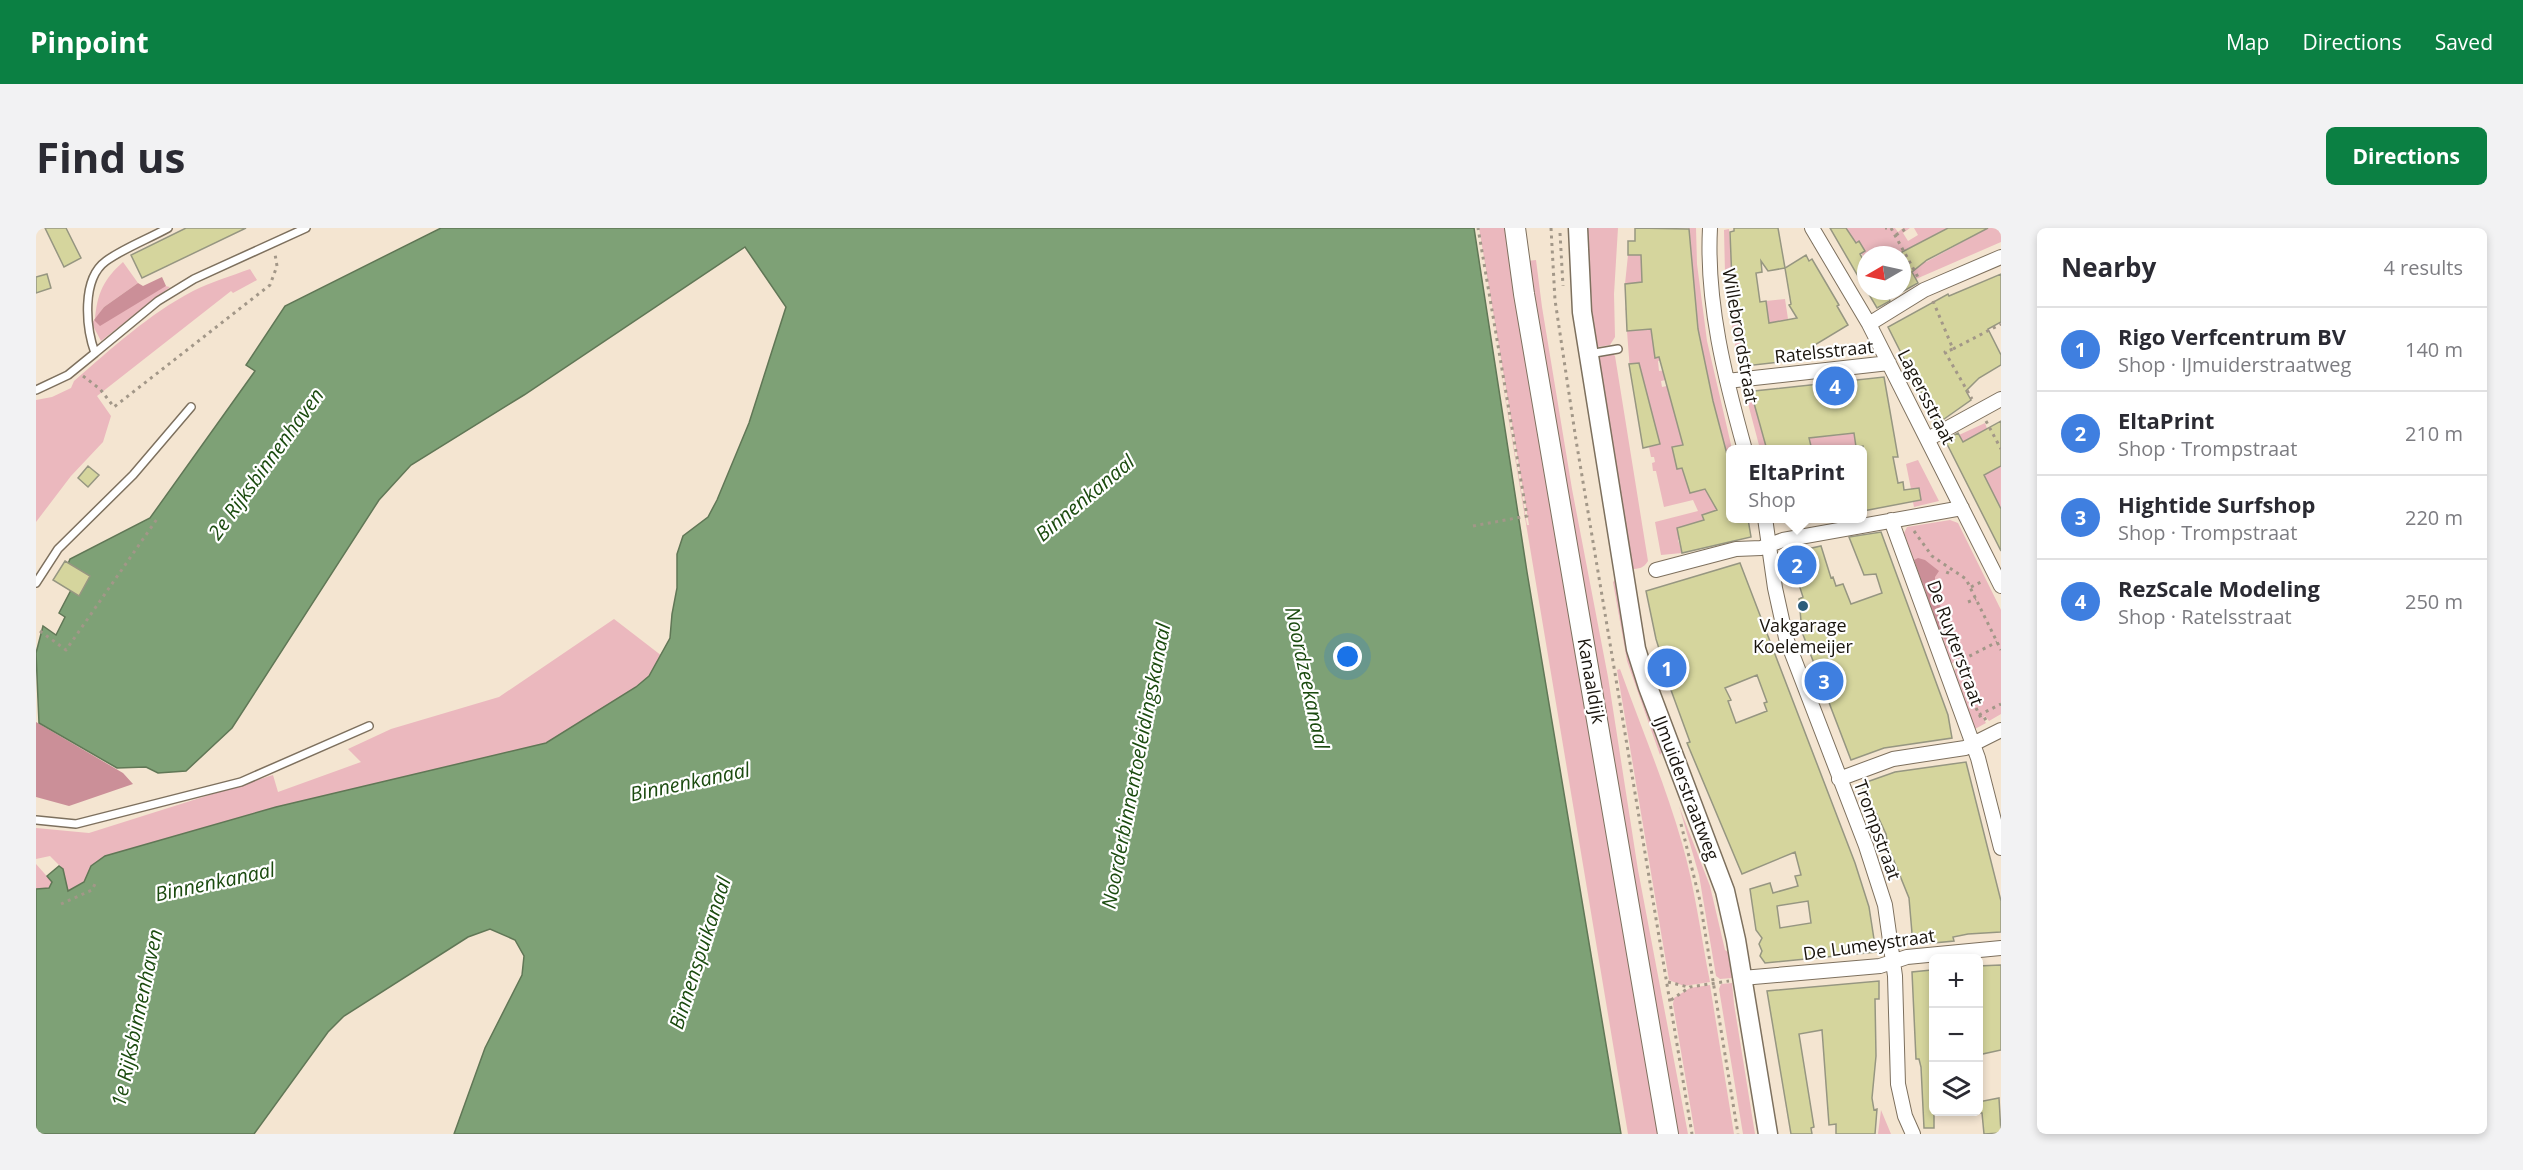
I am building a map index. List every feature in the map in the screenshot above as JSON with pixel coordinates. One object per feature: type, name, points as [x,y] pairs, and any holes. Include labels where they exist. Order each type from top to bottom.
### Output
[{"type":"main road","name":"Kanaaldijk","points":[[1515,228],[1526,306],[1668,1134]]},
{"type":"street","name":"IJmuiderstraatweg","points":[[1578,228],[1581,293],[1589,354],[1636,649],[1648,687],[1725,891],[1768,1134]]},
{"type":"street","name":"Willebrordstraat","points":[[1710,228],[1714,307],[1727,381],[1744,445]]},
{"type":"street","name":"Lagersstraat","points":[[1812,228],[1869,324],[1962,508],[1997,566],[2001,586]]},
{"type":"street","points":[[1869,324],[1926,289],[2001,257]]},
{"type":"street","name":"Ratelsstraat","points":[[1727,381],[1889,363]]},
{"type":"street","points":[[1928,439],[2001,399]]},
{"type":"street","points":[[1656,570],[1736,549],[1770,546],[1783,540],[1962,508]]},
{"type":"street","name":"De Ruyterstraat","points":[[1891,520],[1974,745],[2001,848]]},
{"type":"street","points":[[1766,523],[1770,546]]},
{"type":"street","name":"Trompstraat","points":[[1770,546],[1775,588],[1786,638],[1874,869],[1885,905],[1894,961],[1898,1084],[1905,1116],[1913,1134]]},
{"type":"street","points":[[1839,780],[1893,759],[1959,750],[1974,745],[2001,730]]},
{"type":"street","name":"De Lumeystraat","points":[[1742,978],[1880,966],[1907,957],[2001,948]]},
{"type":"lane","points":[[95,353],[88,334],[88,288],[104,262],[168,228]]},
{"type":"lane","points":[[36,390],[68,375],[158,301],[195,279],[306,228]]},
{"type":"lane","points":[[1589,354],[1618,348]]},
{"type":"lane","points":[[36,583],[58,549],[133,475],[191,407]]},
{"type":"lane","points":[[36,820],[76,824],[242,782],[369,726]]},
{"type":"path","points":[[1473,526],[1527,516],[1478,228]]},
{"type":"path","points":[[1551,228],[1555,300],[1692,1134]]},
{"type":"path","points":[[1888,228],[1895,235],[1926,289],[1953,349]]},
{"type":"path","points":[[1895,235],[1907,228]]},
{"type":"path","points":[[76,368],[84,378],[100,389],[114,407],[270,285],[277,266],[274,243]]},
{"type":"path","points":[[2001,324],[1945,352],[2001,449]]},
{"type":"path","points":[[1905,518],[1932,556],[1966,579],[2001,650]]},
{"type":"path","points":[[40,631],[66,650],[156,519]]},
{"type":"path","points":[[1947,574],[1950,567]]},
{"type":"path","points":[[1600,579],[1608,578]]},
{"type":"path","points":[[1968,602],[1976,599]]},
{"type":"path","points":[[1947,672],[1956,668],[1955,664],[1997,642]]},
{"type":"path","points":[[1979,715],[2001,704]]},
{"type":"path","points":[[1680,822],[1696,880],[1738,1134]]},
{"type":"path","points":[[61,904],[92,890],[96,882]]},
{"type":"path","points":[[1668,982],[1690,987],[1714,984]]},
{"type":"path","points":[[1671,1000],[1690,987]]},
{"type":"shaded area","points":[[1479,228],[1507,228],[1660,1134],[1628,1134],[1506,404],[1497,349],[1527,525],[1529,525]]},
{"type":"shaded area","points":[[1587,228],[1618,228],[1614,294],[1615,337],[1610,345],[1598,347],[1594,345],[1590,313]]},
{"type":"shaded area","points":[[1648,228],[1661,228],[1661,233],[1689,239],[1688,228],[1696,228],[1697,264],[1707,341],[1731,445],[1726,445],[1726,471],[1688,488],[1690,493],[1714,486],[1723,508],[1703,515],[1704,520],[1726,521],[1677,528],[1682,538],[1678,540],[1682,553],[1661,555],[1655,522],[1698,511],[1693,500],[1664,507],[1656,471],[1653,471],[1654,457],[1651,457],[1649,447],[1657,444],[1649,405],[1636,409],[1634,392],[1645,390],[1641,370],[1630,371],[1627,331],[1636,330],[1636,326],[1627,327],[1626,317],[1638,315],[1637,308],[1625,310],[1632,283],[1625,284],[1628,255],[1649,240]],"holes":[[[1691,266],[1698,328],[1680,331]],[[1684,356],[1686,367],[1659,371],[1658,361]],[[1705,371],[1681,383],[1662,387],[1661,381]]]},
{"type":"shaded area","points":[[1846,228],[1895,228],[1898,232],[1903,228],[1910,228],[1903,233],[1908,241],[1918,235],[1914,228],[1957,228],[1945,229],[1913,246],[1926,262],[1988,228],[2001,228],[2001,242],[1916,279],[1911,273],[1911,246],[1857,246]]},
{"type":"shaded area","points":[[1729,229],[1732,272],[1725,273],[1724,230]]},
{"type":"shaded area","points":[[1536,260],[1572,489],[1608,677],[1638,870],[1688,1134],[1677,1134],[1527,261]]},
{"type":"shaded area","points":[[123,262],[138,283],[104,307],[95,320],[103,287],[111,274]]},
{"type":"shaded area","points":[[250,269],[257,280],[233,293],[231,291],[97,396],[111,416],[103,442],[71,476],[36,522],[36,400],[52,397],[71,388],[74,381],[116,345],[177,300],[207,285]]},
{"type":"shaded area","points":[[162,277],[166,286],[100,326],[94,320],[104,307],[138,283],[143,286]]},
{"type":"shaded area","points":[[165,286],[170,287],[101,341],[91,322]]},
{"type":"shaded area","points":[[1785,299],[1788,319],[1780,321],[1781,327],[1767,357],[1766,301]]},
{"type":"shaded area","points":[[1736,305],[1745,366],[1738,364],[1729,306]]},
{"type":"shaded area","points":[[1613,354],[1648,561],[1643,567],[1636,569],[1631,569],[1597,357]]},
{"type":"shaded area","points":[[1749,391],[1754,391],[1752,397],[1755,400],[1754,406],[1757,409],[1766,445],[1759,445],[1746,396]]},
{"type":"shaded area","points":[[1783,398],[1812,438],[1840,435],[1840,428],[1861,427],[1856,445],[1809,445]]},
{"type":"shaded area","points":[[1985,423],[2001,466],[2001,512],[1959,435]]},
{"type":"shaded area","points":[[1918,460],[1939,501],[1914,507],[1913,502],[1921,500],[1919,488],[1911,489],[1906,464]]},
{"type":"shaded area","points":[[1950,520],[1958,523],[2001,610],[2001,714],[1989,721],[1985,716],[1983,718],[1986,723],[1975,729],[1953,671],[1957,668],[1955,662],[1951,664],[1904,533],[1907,527]]},
{"type":"shaded area","points":[[1918,558],[1925,560],[1939,571],[1935,577],[1935,587],[1949,637],[1947,640],[1942,638],[1914,560]]},
{"type":"shaded area","points":[[1616,579],[1658,731],[1654,733],[1662,752],[1660,755],[1627,661],[1613,582]]},
{"type":"shaded area","points":[[614,619],[662,656],[649,676],[636,687],[546,743],[374,788],[276,807],[105,856],[91,866],[84,882],[67,891],[63,869],[50,856],[36,859],[36,828],[89,833],[273,775],[278,792],[361,762],[348,749],[391,729],[499,697]]},
{"type":"shaded area","points":[[1620,669],[1660,777],[1687,860],[1710,982],[1684,986],[1669,980],[1617,670]]},
{"type":"shaded area","points":[[36,722],[123,773],[133,784],[69,806],[36,797]]},
{"type":"shaded area","points":[[1679,806],[1710,886],[1725,950],[1728,952],[1732,978],[1720,979],[1716,976],[1699,875]]},
{"type":"shaded area","points":[[36,864],[52,882],[49,888],[36,889]]},
{"type":"shaded area","points":[[1732,983],[1755,1134],[1743,1134],[1719,989],[1721,984]]},
{"type":"shaded area","points":[[1710,985],[1734,1134],[1695,1134],[1673,1004],[1674,998],[1690,988]]},
{"type":"shaded area","points":[[1881,1110],[1891,1134],[1878,1134]]},
{"type":"water","points":[[441,228],[1474,228],[1527,572],[1621,1134],[454,1134],[485,1048],[522,975],[524,956],[515,940],[490,929],[468,937],[344,1016],[328,1032],[254,1134],[36,1134],[36,889],[49,888],[52,882],[47,876],[59,866],[63,869],[68,891],[84,882],[91,866],[105,856],[276,807],[546,743],[636,687],[649,676],[670,638],[677,588],[677,554],[683,536],[708,517],[717,500],[749,423],[786,307],[745,247],[524,395],[411,465],[379,500],[232,728],[186,771],[158,773],[146,767],[117,768],[39,723],[36,653],[43,626],[56,635],[65,617],[59,613],[71,590],[79,592],[86,574],[68,564],[70,559],[150,518],[255,371],[246,365],[285,306]]},
{"type":"building","points":[[45,228],[66,228],[81,258],[64,267]]},
{"type":"building","points":[[186,228],[246,228],[142,278],[131,255]]},
{"type":"building","points":[[1635,228],[1689,229],[1698,329],[1726,451],[1726,523],[1749,523],[1751,537],[1682,553],[1677,528],[1704,520],[1702,515],[1717,510],[1705,489],[1690,493],[1682,468],[1677,469],[1672,447],[1683,445],[1659,357],[1655,358],[1651,329],[1627,331],[1625,284],[1642,282],[1641,255],[1628,255],[1628,241],[1635,241]]},
{"type":"building","points":[[1734,228],[1778,228],[1785,268],[1806,255],[1809,261],[1812,259],[1848,325],[1813,346],[1815,350],[1794,353],[1796,360],[1745,366],[1732,282],[1730,232],[1734,231]],"holes":[[[1761,261],[1768,271],[1785,268],[1791,304],[1789,305],[1797,318],[1769,323],[1766,301],[1760,302],[1756,273],[1762,272]]]},
{"type":"building","points":[[1830,228],[1846,228],[1856,243],[1859,241],[1862,246],[1857,246],[1857,274]]},
{"type":"building","points":[[1948,228],[1988,228],[1927,260],[1912,272],[1918,283],[1911,287],[1911,247]]},
{"type":"building","points":[[47,274],[51,288],[36,293],[36,277]]},
{"type":"building","points":[[2001,274],[2001,322],[1988,329],[2001,355],[2001,365],[1979,378],[1966,391],[1971,400],[1937,424],[1888,327],[1948,294],[1949,296]]},
{"type":"building","points":[[1872,300],[1890,300],[1890,301],[1877,308]]},
{"type":"building","points":[[1639,363],[1660,444],[1643,448],[1629,364]]},
{"type":"building","points":[[1884,377],[1898,457],[1893,457],[1898,483],[1903,482],[1904,490],[1919,488],[1921,500],[1867,510],[1867,445],[1856,445],[1854,433],[1809,438],[1811,445],[1766,445],[1752,396],[1754,391]]},
{"type":"building","points":[[2001,421],[2001,466],[1984,475],[2001,509],[2001,551],[1945,440],[1958,433],[1963,442]]},
{"type":"building","points":[[88,466],[99,475],[88,487],[78,478]]},
{"type":"building","points":[[1881,532],[1948,715],[1952,738],[1884,748],[1851,760],[1802,632],[1799,599],[1803,597],[1789,553],[1821,546],[1831,578],[1833,577],[1836,586],[1843,584],[1851,604],[1882,593],[1876,574],[1864,575],[1849,537]]},
{"type":"building","points":[[65,561],[90,576],[79,596],[53,580]]},
{"type":"building","points":[[1740,563],[1855,863],[1869,907],[1876,952],[1765,963],[1760,956],[1762,951],[1759,944],[1762,938],[1756,930],[1750,889],[1770,883],[1773,893],[1798,886],[1795,876],[1801,875],[1795,852],[1742,874],[1687,743],[1690,742],[1664,671],[1666,671],[1656,639],[1646,591]],"holes":[[[1757,675],[1767,702],[1764,703],[1767,711],[1736,723],[1728,701],[1731,700],[1725,688]],[[1808,901],[1811,923],[1780,928],[1777,906]]]},
{"type":"building","points":[[1966,762],[2001,901],[2001,932],[1968,934],[1953,937],[1954,941],[1913,945],[1909,898],[1888,846],[1886,834],[1873,806],[1869,808],[1861,784],[1895,772]]},
{"type":"building","points":[[2001,965],[2001,1050],[1983,1054],[1983,1008],[1983,966]]},
{"type":"building","points":[[1929,970],[1929,1116],[1934,1116],[1934,1128],[1924,1128],[1921,1067],[1919,1059],[1916,1059],[1912,972]]},
{"type":"building","points":[[1879,981],[1879,999],[1875,999],[1876,1056],[1872,1098],[1874,1110],[1877,1109],[1875,1134],[1836,1134],[1836,1124],[1829,1125],[1822,1030],[1799,1034],[1814,1127],[1811,1128],[1812,1134],[1791,1134],[1767,991]]},
{"type":"building","points":[[1999,1098],[2001,1133],[1984,1134],[1983,1101]]},
{"type":"place","name":"RezScale Modeling","points":[[1835,386]]},
{"type":"place","name":"EltaPrint","points":[[1797,565]]},
{"type":"place","name":"Vakgarage Koelemeijer","points":[[1803,606]]},
{"type":"place","name":"Rigo Verfcentrum BV","points":[[1667,668]]},
{"type":"place","name":"Hightide Surfshop","points":[[1824,681]]},
{"type":"water label","name":"2e Rijksbinnenhaven","points":[[266,464]]},
{"type":"water label","name":"Binnenkanaal","points":[[1085,498]]},
{"type":"water label","name":"Noordzeekanaal","points":[[1307,678]]},
{"type":"water label","name":"Noorderbinnentoeleidingskanaal","points":[[1136,766]]},
{"type":"water label","name":"Binnenkanaal","points":[[690,782]]},
{"type":"water label","name":"Binnenkanaal","points":[[215,882]]},
{"type":"water label","name":"Binnenspuikanaal","points":[[700,953]]},
{"type":"water label","name":"1e Rijksbinnenhaven","points":[[137,1018]]}]
